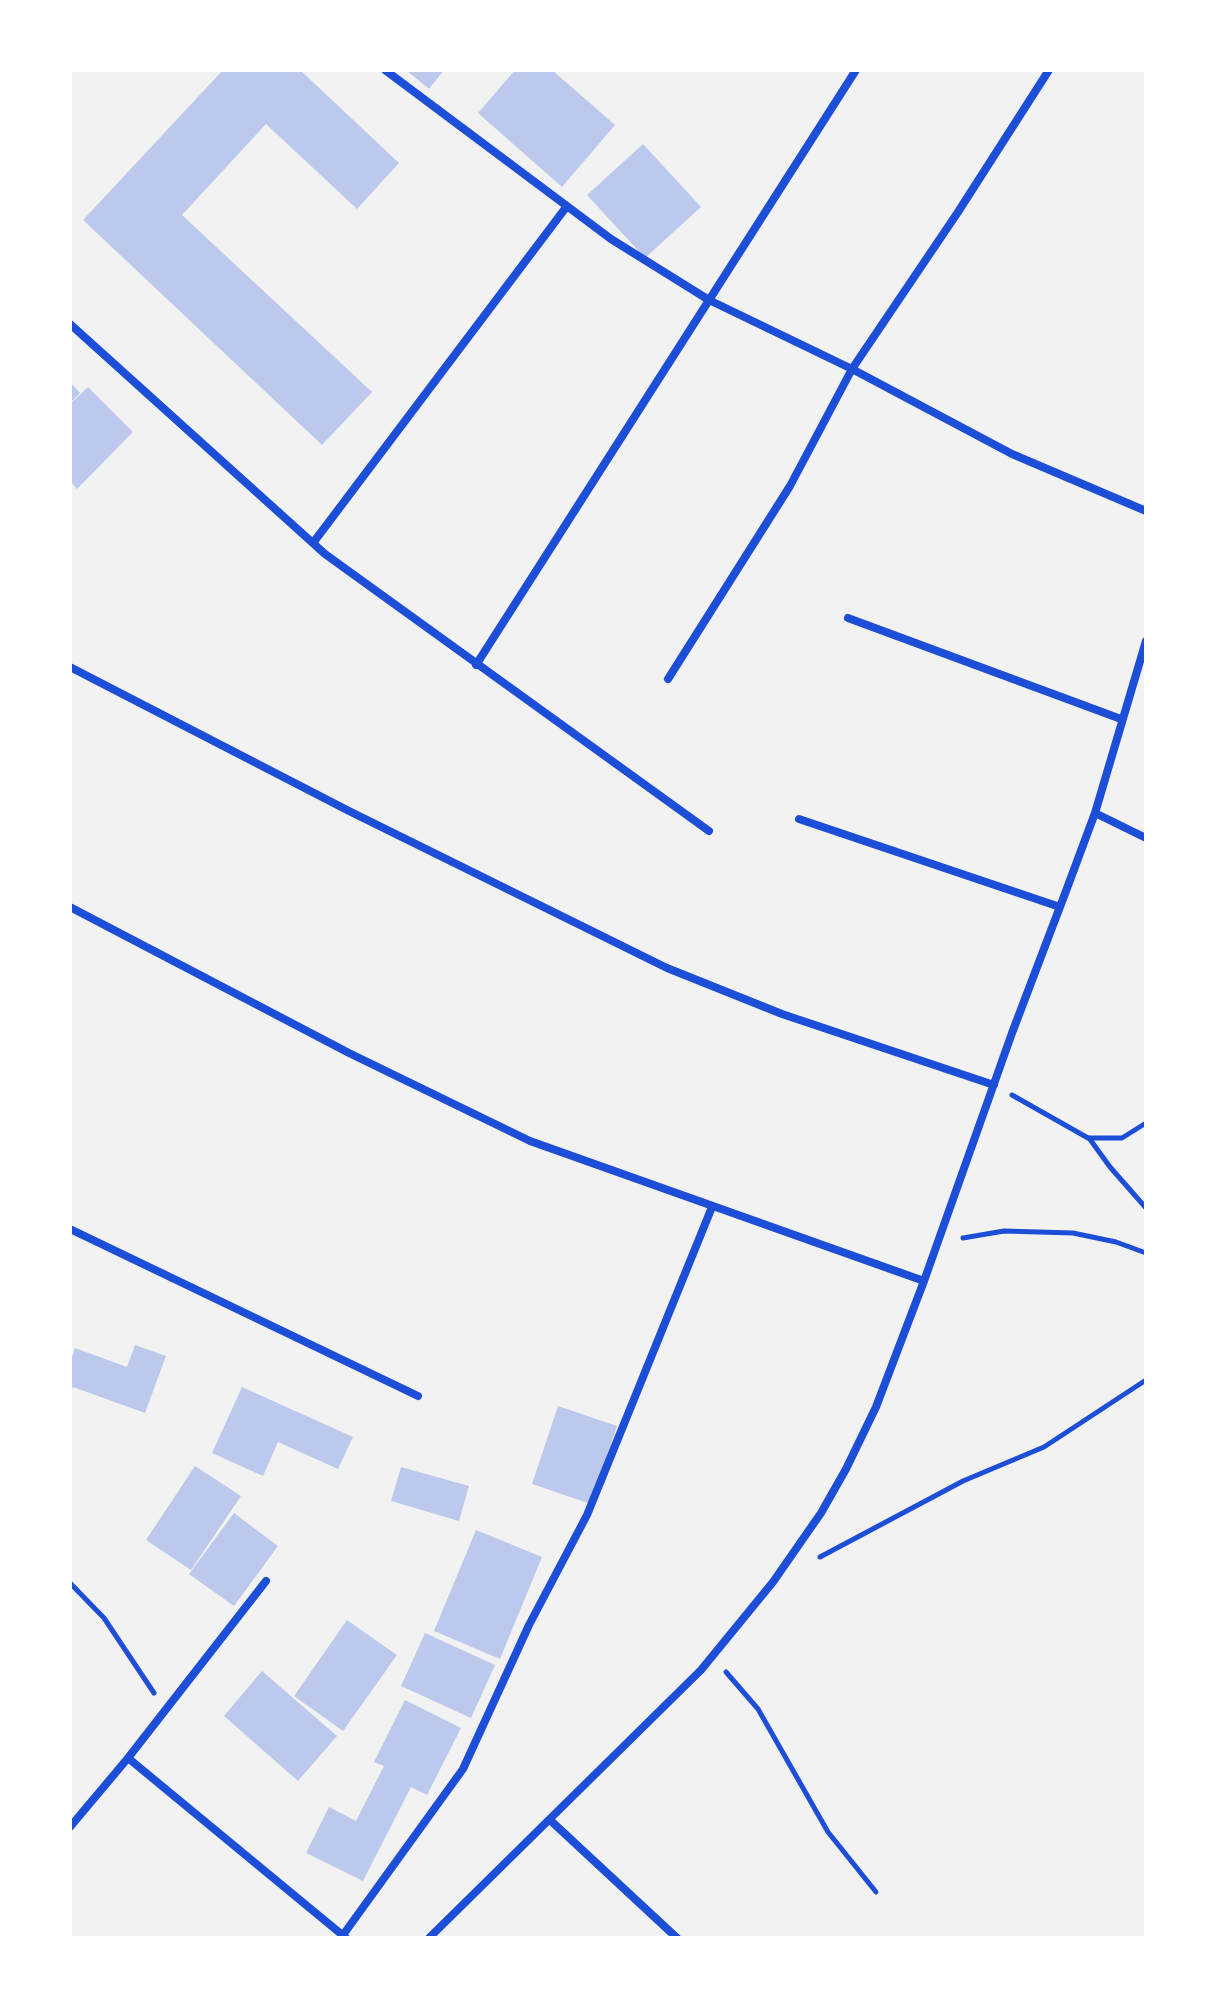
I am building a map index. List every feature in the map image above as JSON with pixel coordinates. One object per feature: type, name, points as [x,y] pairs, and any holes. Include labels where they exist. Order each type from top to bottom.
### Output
[{"type":"street","points":[[385,70],[611,239],[709,300],[852,369],[1012,454],[1146,511]]},
{"type":"street","points":[[476,665],[856,70]]},
{"type":"street","points":[[668,679],[790,486],[852,369],[1049,70]]},
{"type":"street","points":[[313,543],[567,206]]},
{"type":"street","points":[[70,324],[313,543],[476,665],[709,831]]},
{"type":"street","points":[[848,618],[1121,719]]},
{"type":"street","points":[[429,1938],[621,1752],[712,1656],[773,1582],[821,1513],[846,1469],[876,1407],[939,1243],[1095,813],[1146,641]]},
{"type":"street","points":[[70,667],[349,811],[667,968],[782,1014],[994,1085]]},
{"type":"street","points":[[1095,813],[1146,838]]},
{"type":"street","points":[[799,819],[1060,907]]},
{"type":"street","points":[[70,907],[349,1053],[530,1141],[924,1281]]},
{"type":"street","points":[[128,1758],[344,1937],[463,1769],[529,1625],[587,1515],[712,1207]]},
{"type":"street","points":[[70,1229],[418,1396]]},
{"type":"street","points":[[70,1827],[266,1581]]},
{"type":"street","points":[[550,1820],[677,1938]]},
{"type":"path","points":[[994,1085],[1088,1138],[1146,1208]]},
{"type":"path","points":[[1088,1138],[1122,1138],[1146,1123]]},
{"type":"path","points":[[939,1243],[1004,1231],[1073,1233],[1116,1242],[1146,1253]]},
{"type":"path","points":[[813,1561],[963,1481],[1044,1447],[1146,1380]]},
{"type":"path","points":[[70,1583],[104,1618],[165,1710]]},
{"type":"path","points":[[712,1656],[758,1709],[828,1832],[876,1892]]},
{"type":"building","points":[[223,70],[300,70],[399,163],[357,209],[266,124],[182,215],[372,392],[322,445],[83,220]]},
{"type":"building","points":[[406,70],[444,70],[429,89]]},
{"type":"building","points":[[515,70],[552,70],[615,125],[562,187],[478,113]]},
{"type":"building","points":[[643,144],[701,207],[645,258],[587,195]]},
{"type":"building","points":[[70,382],[80,393],[70,403]]},
{"type":"building","points":[[88,387],[133,432],[77,489],[70,481],[70,404]]},
{"type":"building","points":[[135,1345],[166,1356],[145,1413],[73,1387],[70,1393],[70,1363],[75,1348],[127,1367]]},
{"type":"building","points":[[242,1387],[353,1437],[338,1469],[278,1442],[263,1476],[212,1453]]},
{"type":"building","points":[[558,1406],[617,1426],[591,1504],[532,1484]]},
{"type":"building","points":[[195,1466],[241,1496],[191,1570],[146,1540]]},
{"type":"building","points":[[401,1467],[469,1486],[459,1521],[391,1501]]},
{"type":"building","points":[[234,1513],[278,1546],[234,1606],[189,1574]]},
{"type":"building","points":[[476,1530],[542,1557],[500,1659],[434,1631]]},
{"type":"building","points":[[347,1620],[397,1655],[343,1731],[294,1696]]},
{"type":"building","points":[[425,1633],[495,1665],[471,1718],[401,1686]]},
{"type":"building","points":[[262,1671],[337,1736],[298,1781],[224,1716]]},
{"type":"building","points":[[405,1700],[461,1728],[427,1795],[411,1787],[363,1881],[306,1853],[329,1807],[356,1821],[384,1766],[374,1762]]}]
